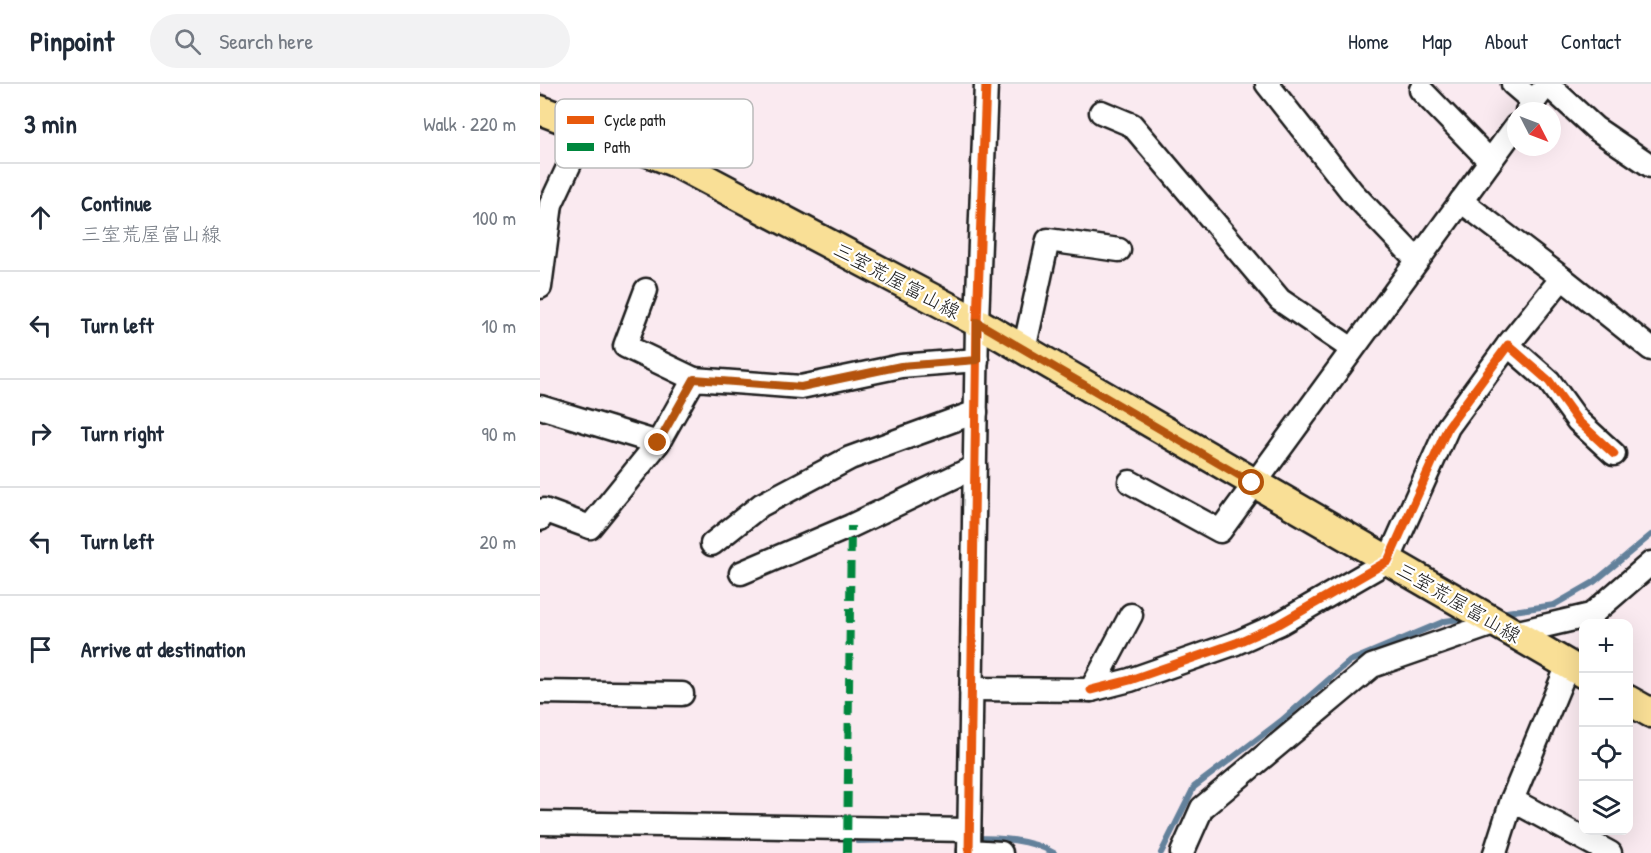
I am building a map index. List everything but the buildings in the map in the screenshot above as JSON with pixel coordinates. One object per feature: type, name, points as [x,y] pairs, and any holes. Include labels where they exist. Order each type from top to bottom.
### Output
[{"type":"main road","name":"三室荒屋富山線","points":[[540,110],[555,115]]},
{"type":"main road","name":"三室荒屋富山線","points":[[685,168],[977,322],[1576,669]]},
{"type":"main road","points":[[1633,702],[1651,713]]},
{"type":"street","points":[[969,845],[977,322],[986,84]]},
{"type":"street","points":[[1267,84],[1352,192],[1417,260]]},
{"type":"street","points":[[1513,84],[1539,95],[1595,128],[1651,166]]},
{"type":"street","points":[[1421,90],[1490,161]]},
{"type":"street","points":[[1101,112],[1132,124],[1280,300],[1352,349]]},
{"type":"street","points":[[1130,482],[1220,531],[1252,483],[1507,138]]},
{"type":"street","points":[[540,287],[551,204],[568,168]]},
{"type":"street","points":[[1461,201],[1651,349]]},
{"type":"street","points":[[1024,350],[1048,240],[1119,250]]},
{"type":"street","points":[[971,689],[1091,690],[1193,658],[1279,624],[1388,561],[1448,428],[1508,345],[1562,278]]},
{"type":"street","points":[[646,290],[625,345],[694,379],[801,387],[901,366],[977,360]]},
{"type":"street","points":[[1508,345],[1549,381],[1578,421],[1614,454]]},
{"type":"street","points":[[540,519],[544,510],[590,527],[658,443],[694,379]]},
{"type":"street","points":[[540,407],[658,443]]},
{"type":"street","points":[[712,544],[761,505],[850,458],[976,412]]},
{"type":"street","points":[[741,573],[851,526],[975,467]]},
{"type":"street","points":[[1182,853],[1202,808],[1372,666],[1505,628],[1591,615],[1651,563]]},
{"type":"street","points":[[1091,690],[1131,615]]},
{"type":"street","points":[[1495,853],[1512,800],[1576,669]]},
{"type":"street","points":[[540,692],[682,694]]},
{"type":"street","points":[[1512,800],[1610,853]]},
{"type":"street","points":[[540,824],[969,845],[1001,853]]},
{"type":"waterway","points":[[1500,613],[1554,605],[1594,582],[1651,535]]},
{"type":"waterway","points":[[1161,853],[1194,787],[1281,721],[1350,661],[1445,621],[1466,618]]},
{"type":"waterway","points":[[973,838],[1025,842],[1054,853]]},
{"type":"waterway","points":[[858,841],[903,840]]},
{"type":"marked path","points":[[847,853],[851,526]]},
{"type":"cycle path","points":[[969,853],[977,322],[986,84]]},
{"type":"cycle path","points":[[1091,690],[1130,680],[1236,643],[1279,624],[1388,561],[1448,427],[1508,345],[1549,381],[1578,421],[1614,454]]},
{"type":"route","points":[[658,443],[694,379],[801,387],[901,366],[977,360],[977,322],[1252,483]]}]
